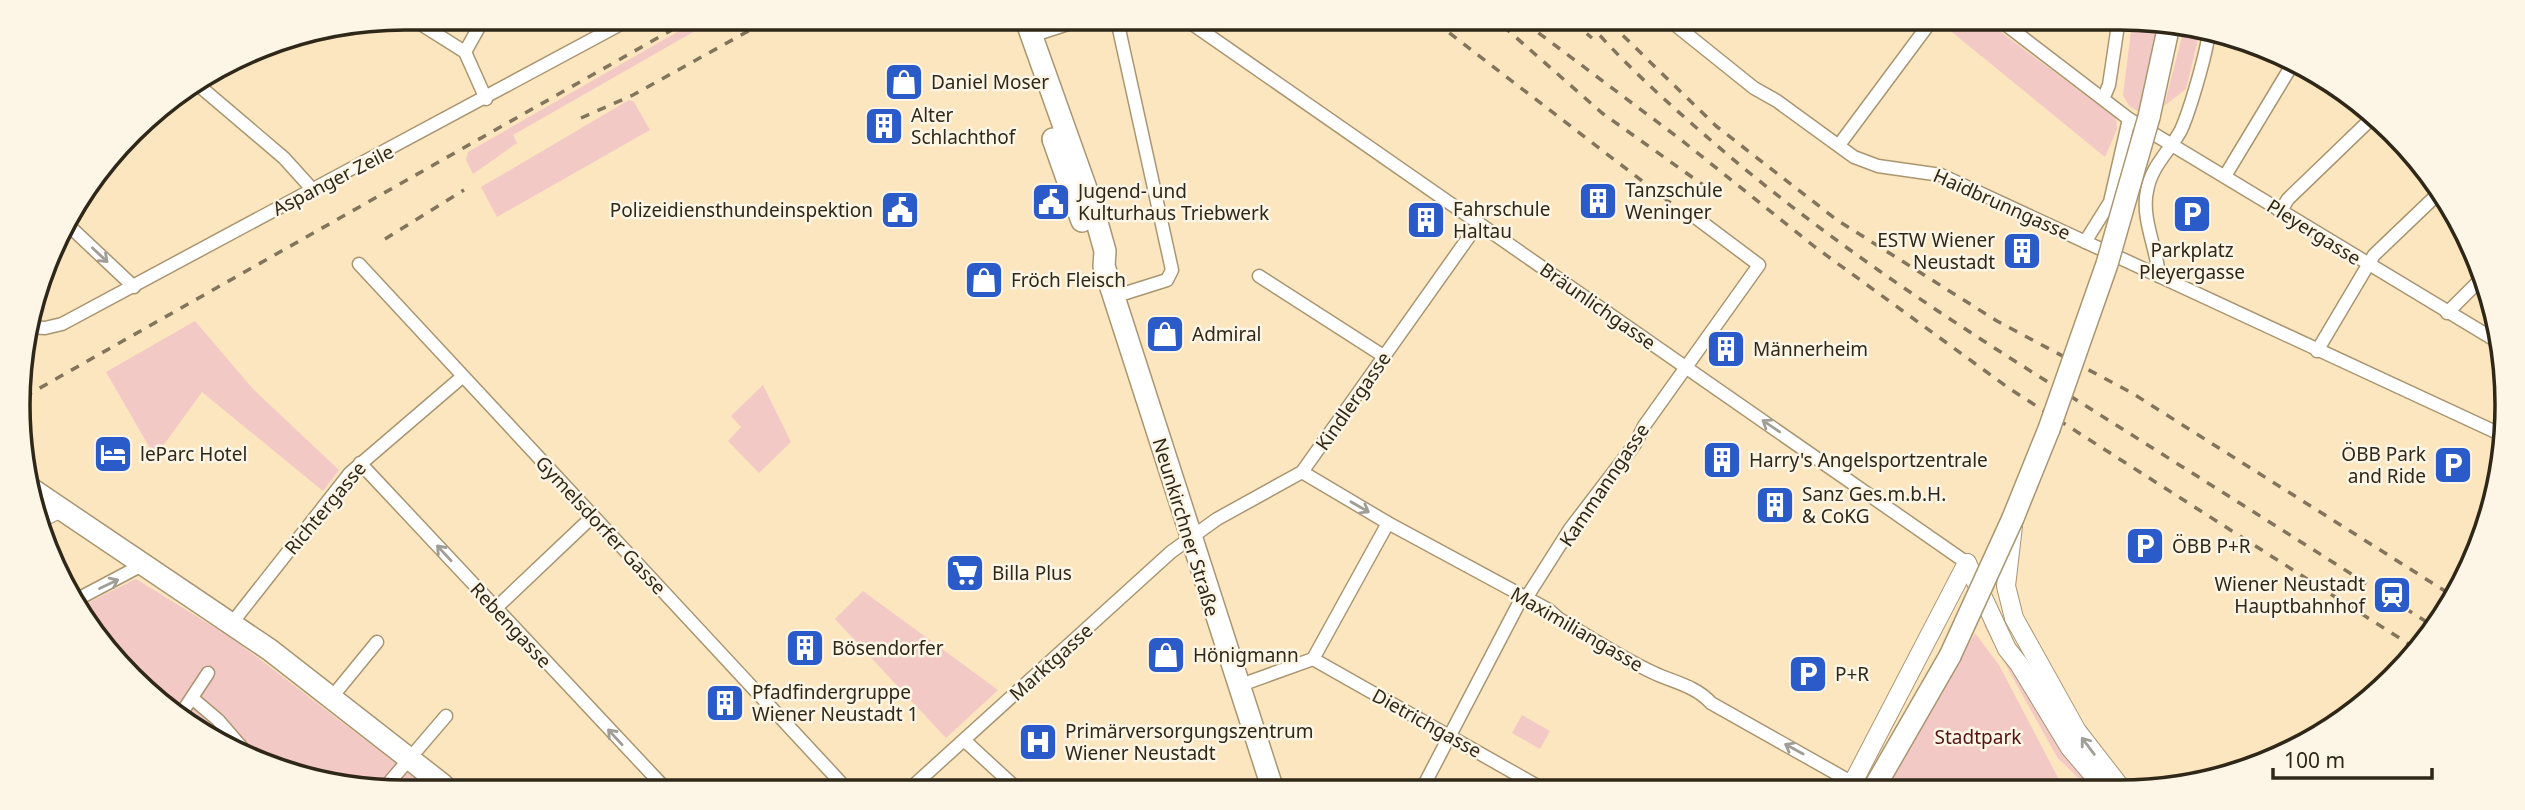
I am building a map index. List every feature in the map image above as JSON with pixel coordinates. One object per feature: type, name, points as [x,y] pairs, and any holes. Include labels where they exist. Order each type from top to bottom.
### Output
[{"type":"main road","name":"Neunkirchner Straße","points":[[1018,30],[1094,256],[1104,266]]},
{"type":"main road","name":"Neunkirchner Straße","points":[[1029,30],[1093,208],[1105,251],[1104,266],[1113,297],[1270,780]]},
{"type":"main road","points":[[1864,780],[1950,656],[2013,519],[2081,344],[2131,187],[2139,118],[2162,62],[2168,33]]},
{"type":"main road","points":[[42,496],[232,623],[331,696],[436,780]]},
{"type":"street","points":[[430,30],[465,52],[486,99]]},
{"type":"street","points":[[465,52],[477,30]]},
{"type":"street","name":"Aspanger Zeile","points":[[38,328],[62,324],[134,287],[610,30]]},
{"type":"street","points":[[1113,297],[1167,280],[1172,270],[1119,30]]},
{"type":"street","name":"Bräunlichgasse","points":[[1201,30],[1967,564],[2007,649],[2070,748],[2097,780]]},
{"type":"street","name":"Haidbrunngasse","points":[[1682,30],[1754,88],[1864,163],[1941,175],[2494,431]]},
{"type":"street","points":[[1839,145],[1925,30]]},
{"type":"street","name":"Pleyergasse","points":[[2013,30],[2104,97],[2139,118],[2171,145],[2489,337]]},
{"type":"street","points":[[2104,97],[2109,85],[2117,30]]},
{"type":"street","points":[[2162,62],[2174,34]]},
{"type":"street","points":[[2159,276],[2158,252],[2146,215],[2146,193],[2151,173],[2171,145],[2186,115],[2206,40]]},
{"type":"street","points":[[2225,176],[2288,69]]},
{"type":"street","points":[[203,89],[284,158],[312,189]]},
{"type":"street","points":[[2085,242],[2110,202],[2139,118]]},
{"type":"street","points":[[2280,212],[2288,199],[2367,123]]},
{"type":"street","points":[[2317,351],[2367,265],[2433,199]]},
{"type":"street","name":"Kammanngasse","points":[[1427,780],[1511,616],[1759,265],[1691,214]]},
{"type":"street","name":"Kindlergasse","points":[[1190,538],[1217,519],[1302,472],[1478,224]]},
{"type":"street","points":[[73,230],[134,287]]},
{"type":"street","name":"Gymelsdorfer Gasse","points":[[359,264],[838,780]]},
{"type":"street","points":[[1259,276],[1385,357]]},
{"type":"street","points":[[2447,313],[2475,285]]},
{"type":"street","name":"Richtergasse","points":[[232,623],[360,463],[462,377]]},
{"type":"street","name":"Rebengasse","points":[[360,463],[657,780]]},
{"type":"street","name":"Maximiliangasse","points":[[1302,472],[1655,673],[1674,679],[1705,696],[1711,703],[1847,780]]},
{"type":"street","points":[[47,515],[59,509]]},
{"type":"street","points":[[496,608],[592,517]]},
{"type":"street","points":[[2013,519],[2014,539],[2006,571],[2008,602],[2014,618],[2057,699],[2077,731],[2115,780]]},
{"type":"street","points":[[1238,686],[1313,659],[1388,523]]},
{"type":"street","name":"Marktgasse","points":[[920,780],[1157,563],[1190,538]]},
{"type":"street","points":[[1862,780],[1938,619],[1967,564]]},
{"type":"street","points":[[82,597],[142,565]]},
{"type":"street","points":[[1938,619],[1973,611],[1991,613]]},
{"type":"street","points":[[331,696],[377,642]]},
{"type":"street","name":"Dietrichgasse","points":[[1313,659],[1527,780]]},
{"type":"street","points":[[185,708],[208,673]]},
{"type":"street","points":[[192,698],[218,720],[235,740]]},
{"type":"street","points":[[392,779],[446,716]]},
{"type":"street","points":[[964,740],[1008,780]]},
{"type":"green space","points":[[681,30],[697,30],[513,135],[517,143],[473,174],[466,160],[468,152]]},
{"type":"green space","points":[[1949,30],[1998,30],[2116,118],[2117,129],[2105,157]]},
{"type":"green space","points":[[2131,31],[2158,32],[2141,113],[2129,106],[2123,95]]},
{"type":"green space","points":[[2182,35],[2198,38],[2186,89],[2164,106]]},
{"type":"green space","points":[[629,100],[634,102],[650,130],[497,217],[481,187]]},
{"type":"green space","points":[[195,321],[253,389],[339,470],[323,491],[202,392],[155,457],[106,372]]},
{"type":"green space","points":[[763,385],[791,442],[759,473],[728,441],[741,427],[731,416]]},
{"type":"green space","points":[[136,579],[232,638],[417,780],[332,773],[284,760],[239,742],[197,717],[158,687],[123,652],[87,603]]},
{"type":"green space","points":[[863,591],[998,690],[946,738],[835,619]]},
{"type":"green space","points":[[1983,624],[1994,634],[2050,734],[2088,780],[2080,780],[2057,757]]},
{"type":"green space","name":"Stadtpark","points":[[1975,633],[1999,665],[2059,780],[1892,780]]},
{"type":"green space","points":[[1522,715],[1550,731],[1540,749],[1512,733]]},
{"type":"railway","points":[[30,393],[672,30]]},
{"type":"railway","points":[[581,118],[633,95],[750,30]]},
{"type":"railway","points":[[1445,30],[1689,217]]},
{"type":"railway","points":[[1508,30],[1602,113],[1720,197]]},
{"type":"railway","points":[[1535,30],[1680,139],[1815,247],[2010,389],[2409,644]]},
{"type":"railway","points":[[1582,30],[1592,38]]},
{"type":"railway","points":[[1596,30],[1633,70],[1698,129],[1842,244],[1975,336],[2426,622]]},
{"type":"railway","points":[[1617,30],[1716,126],[1837,220],[1997,321],[2132,393],[2446,592]]},
{"type":"railway","points":[[385,239],[464,190]]},
{"type":"place","name":"Daniel Moser","points":[[904,82]]},
{"type":"place","name":"Alter Schlachthof","points":[[884,126]]},
{"type":"place","name":"Tanzschule Weninger","points":[[1598,201]]},
{"type":"place","name":"Jugend- und Kulturhaus Triebwerk","points":[[1051,202]]},
{"type":"place","name":"Polizeidiensthundeinspektion","points":[[900,210]]},
{"type":"place","name":"Parkplatz Pleyergasse","points":[[2192,214]]},
{"type":"place","name":"Fahrschule Haltau","points":[[1426,220]]},
{"type":"place","name":"ESTW Wiener Neustadt","points":[[2022,251]]},
{"type":"place","name":"Fröch Fleisch","points":[[984,280]]},
{"type":"place","name":"Admiral","points":[[1165,334]]},
{"type":"place","name":"Männerheim","points":[[1726,349]]},
{"type":"place","name":"leParc Hotel","points":[[113,454]]},
{"type":"place","name":"Harry's Angelsportzentrale","points":[[1722,460]]},
{"type":"place","name":"ÖBB Park and Ride","points":[[2453,465]]},
{"type":"place","name":"Sanz Ges.m.b.H. & CoKG","points":[[1775,505]]},
{"type":"place","name":"ÖBB P+R","points":[[2145,546]]},
{"type":"place","name":"Billa Plus","points":[[965,573]]},
{"type":"place","name":"Wiener Neustadt Hauptbahnhof","points":[[2392,595]]},
{"type":"place","name":"Bösendorfer","points":[[805,648]]},
{"type":"place","name":"Hönigmann","points":[[1166,655]]},
{"type":"place","name":"P+R","points":[[1808,674]]},
{"type":"place","name":"Pfadfindergruppe Wiener Neustadt 1","points":[[725,703]]},
{"type":"place","name":"Primärversorgungszentrum Wiener Neustadt","points":[[1038,742]]}]
